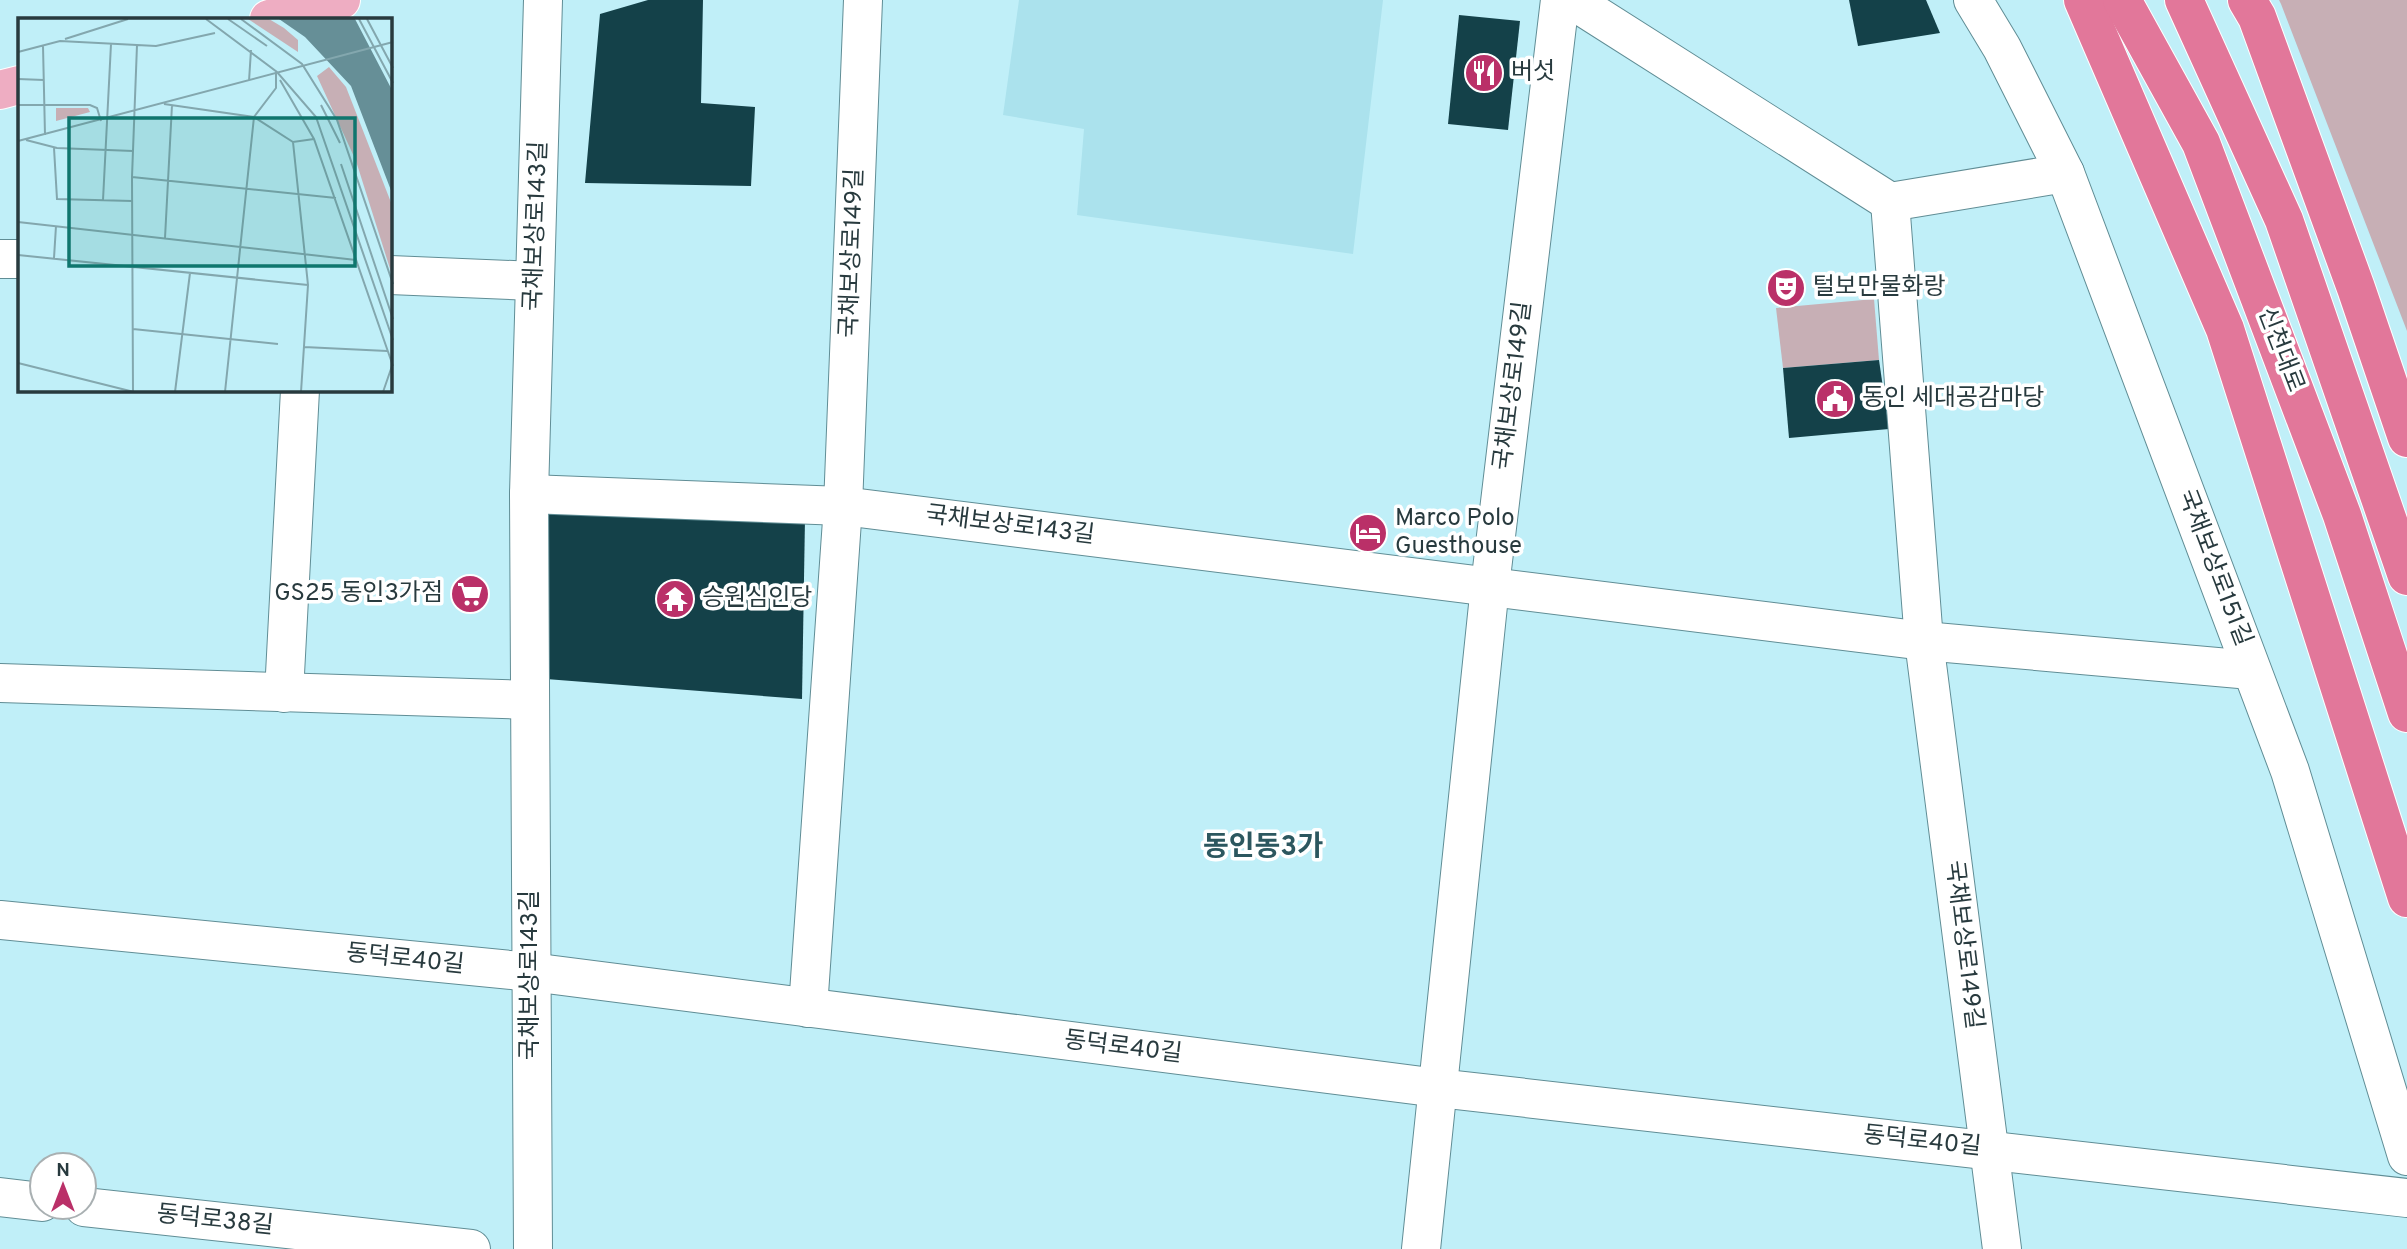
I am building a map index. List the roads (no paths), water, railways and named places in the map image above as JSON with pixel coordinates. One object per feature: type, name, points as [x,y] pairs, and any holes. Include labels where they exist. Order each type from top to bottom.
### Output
[{"type":"highway","points":[[2083,0],[2225,329],[2407,898]]},
{"type":"highway","name":"신천대로","points":[[2122,0],[2201,143],[2342,515],[2407,713]]},
{"type":"highway","name":"신천대로","points":[[2184,0],[2197,23],[2284,220],[2407,576]]},
{"type":"highway","points":[[2247,0],[2257,18],[2281,82],[2407,438]]},
{"type":"main road","points":[[273,18],[325,6]]},
{"type":"main road","points":[[0,90],[18,85]]},
{"type":"street","points":[[256,0],[262,18]]},
{"type":"street","name":"국채보상로143길","points":[[533,1249],[528,494],[543,0]]},
{"type":"street","name":"국채보상로149길","points":[[843,506],[863,0]]},
{"type":"street","name":"국채보상로149길","points":[[1490,586],[1560,0]]},
{"type":"street","points":[[1572,0],[1890,202],[2065,173]]},
{"type":"street","name":"국채보상로151길","points":[[1973,0],[2001,48],[2065,173],[2290,771],[2407,1156]]},
{"type":"street","name":"국채보상로149길","points":[[1890,202],[1924,641],[2002,1249]]},
{"type":"street","points":[[0,259],[18,260]]},
{"type":"street","points":[[392,275],[535,281]]},
{"type":"street","points":[[284,693],[300,392]]},
{"type":"street","name":"국채보상로143길","points":[[528,494],[843,506],[1490,586]]},
{"type":"street","points":[[808,1007],[843,506]]},
{"type":"street","points":[[1421,1249],[1490,586],[1924,641],[2252,670]]},
{"type":"street","points":[[0,683],[530,700]]},
{"type":"street","name":"동덕로40길","points":[[0,920],[531,972],[1438,1088],[2407,1198]]},
{"type":"street","points":[[0,1198],[28,1201]]},
{"type":"street","name":"동덕로38길","points":[[98,1209],[471,1249]]},
{"type":"place","name":"버섯","points":[[1484,73]]},
{"type":"place","name":"털보만물화랑","points":[[1786,288]]},
{"type":"place","name":"동인 세대공감마당","points":[[1835,399]]},
{"type":"place","name":"Marco Polo Guesthouse","points":[[1368,533]]},
{"type":"place","name":"GS25 동인3가점","points":[[470,594]]},
{"type":"place","name":"승원심인당","points":[[675,599]]},
{"type":"district","name":"동인동3가","points":[[1263,848]]}]
